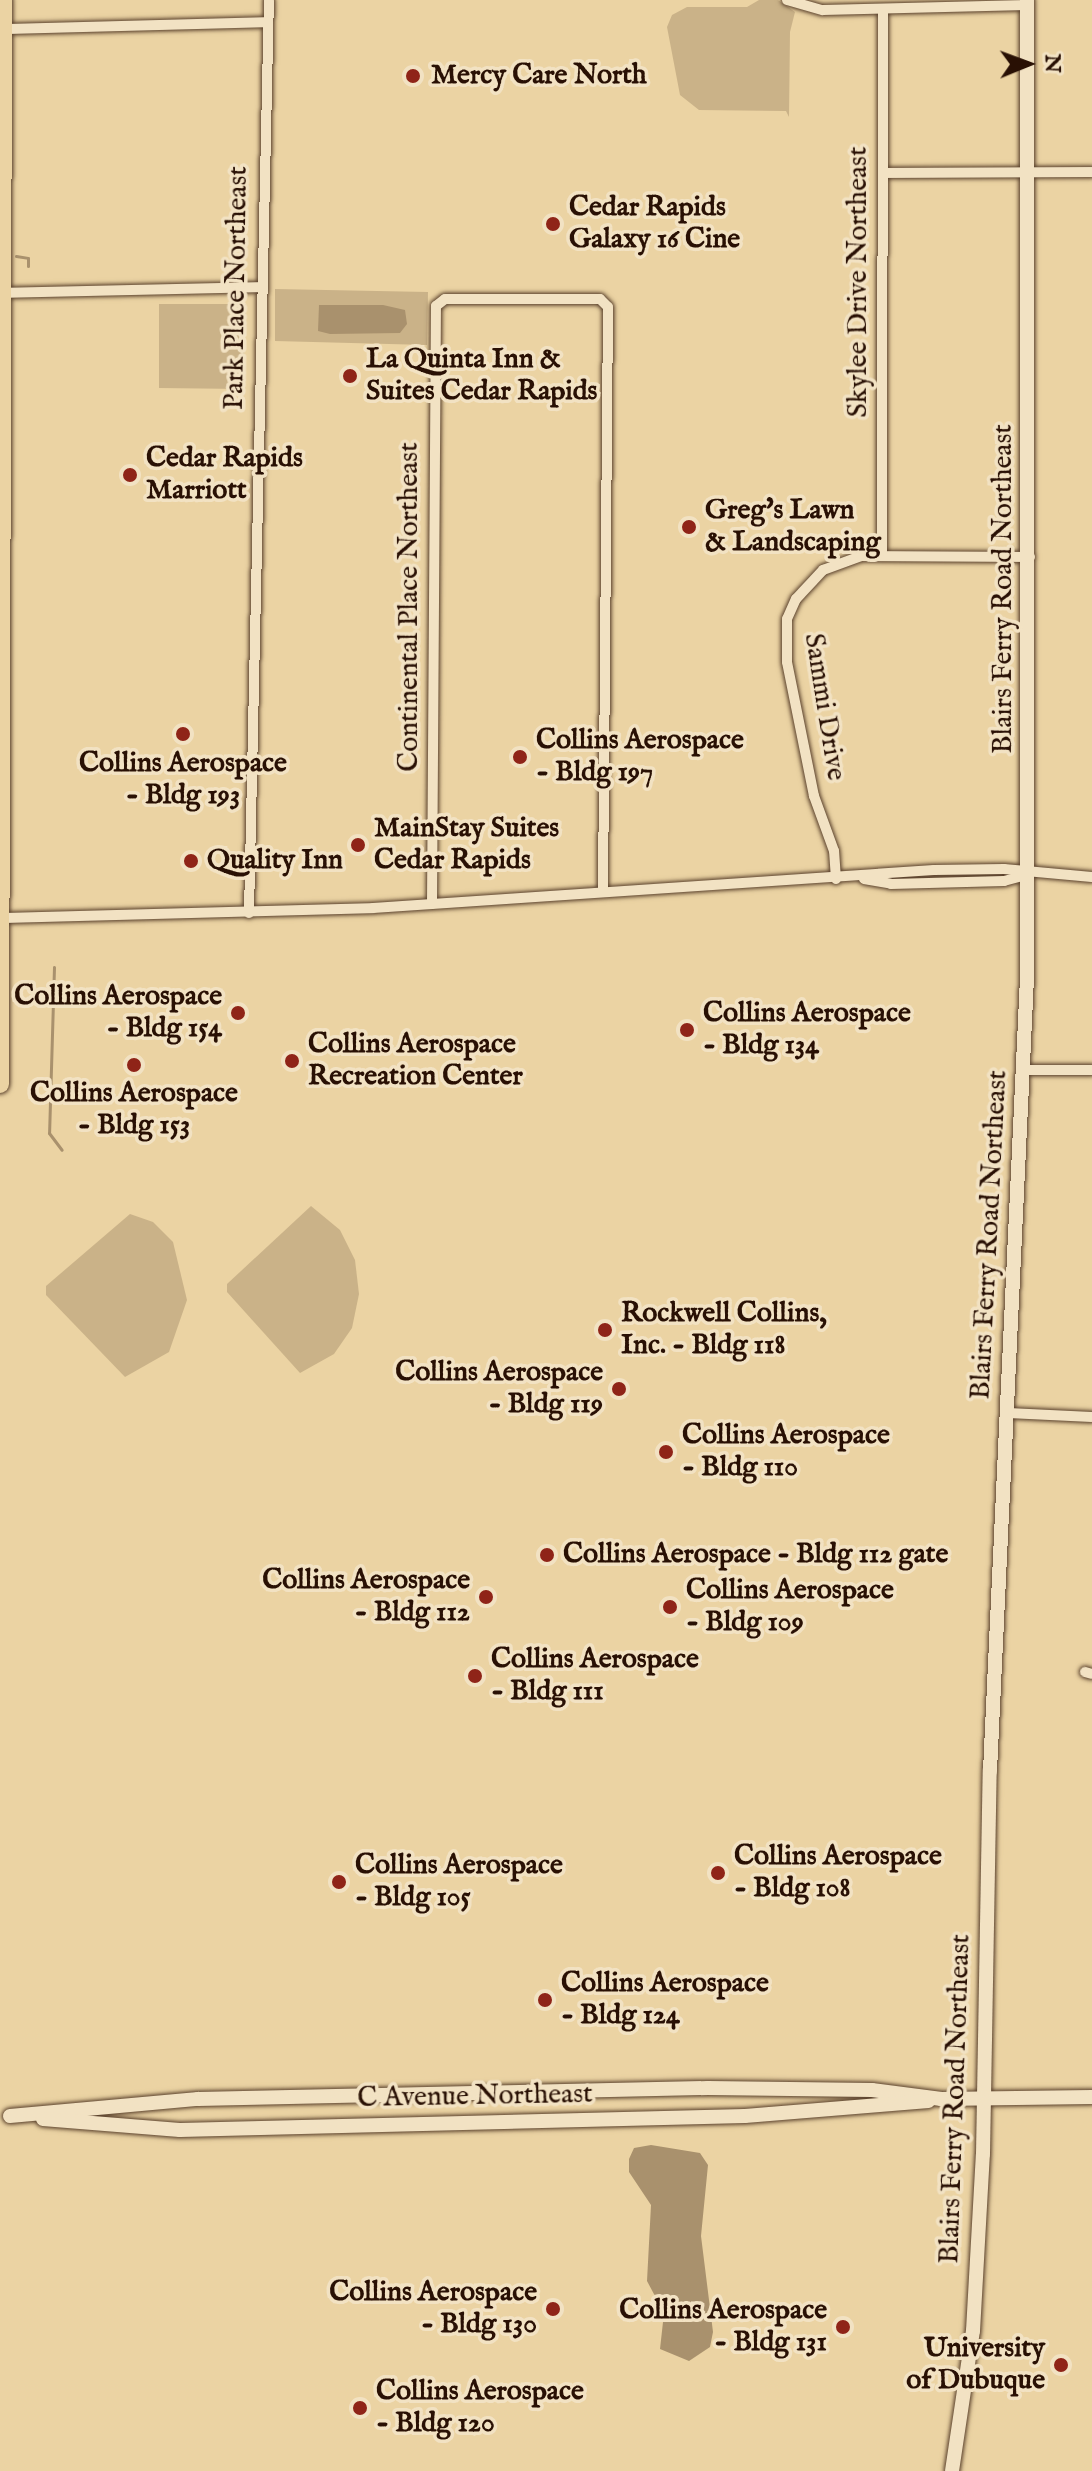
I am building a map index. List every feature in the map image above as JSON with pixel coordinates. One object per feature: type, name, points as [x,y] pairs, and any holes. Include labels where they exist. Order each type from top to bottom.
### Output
[{"type":"highway","points":[[0,1084],[3,0]]},
{"type":"main road","name":"Blairs Ferry Road Northeast","points":[[952,2471],[973,2331],[984,2098],[990,1771],[1024,1070],[1030,875],[1027,2]]},
{"type":"main road","name":"C Avenue Northeast","points":[[5,2116],[198,2099],[677,2088],[872,2090],[941,2099]]},
{"type":"main road","name":"C Avenue Northeast","points":[[5,2116],[180,2130],[745,2116],[941,2099],[1092,2097]]},
{"type":"street","name":"Park Place Northeast","points":[[249,913],[269,0]]},
{"type":"street","points":[[787,0],[812,9],[1027,2]]},
{"type":"street","name":"Skylee Drive Northeast","points":[[882,555],[883,9]]},
{"type":"street","points":[[3,29],[268,22]]},
{"type":"street","points":[[883,173],[1092,172]]},
{"type":"street","points":[[1,292],[261,287]]},
{"type":"street","name":"Continental Place Northeast","points":[[432,904],[436,306],[445,299],[600,299],[608,307],[603,892]]},
{"type":"street","name":"Sammi Drive","points":[[836,879],[784,640],[787,619],[808,583],[841,561],[882,555],[1031,557]]},
{"type":"street","points":[[1,918],[249,913],[862,878],[904,884],[1004,881],[1030,875],[1092,877]]},
{"type":"street","points":[[1024,1070],[1092,1070]]},
{"type":"street","points":[[1008,1413],[1092,1417]]},
{"type":"shaded area","points":[[759,0],[778,0],[795,12],[790,32],[789,117],[786,111],[699,110],[680,95],[667,27],[672,15],[687,7],[747,7]]},
{"type":"shaded area","points":[[275,289],[428,292],[427,345],[275,341]]},
{"type":"shaded area","points":[[159,304],[246,304],[243,389],[159,388]]},
{"type":"shaded area","points":[[319,305],[383,305],[405,310],[407,324],[400,333],[330,334],[318,331]]},
{"type":"shaded area","points":[[311,1206],[340,1230],[355,1260],[359,1294],[352,1328],[334,1354],[300,1373],[227,1292],[227,1284]]},
{"type":"shaded area","points":[[130,1214],[153,1222],[173,1242],[187,1300],[169,1352],[125,1377],[46,1295],[46,1286]]},
{"type":"shaded area","points":[[651,2145],[700,2153],[708,2165],[701,2236],[713,2332],[710,2347],[689,2361],[660,2349],[664,2313],[647,2281],[651,2205],[629,2172],[629,2159],[634,2148]]},
{"type":"waterway","points":[[16,256],[28,258],[28,266]]},
{"type":"waterway","points":[[54,967],[49,1133],[62,1150]]},
{"type":"place","name":"Mercy Care North","points":[[413,76]]},
{"type":"place","name":"Cedar Rapids Galaxy 16 Cine","points":[[553,224]]},
{"type":"place","name":"La Quinta Inn & Suites Cedar Rapids","points":[[350,376]]},
{"type":"place","name":"Cedar Rapids Marriott","points":[[130,475]]},
{"type":"place","name":"Greg's Lawn & Landscaping","points":[[689,527]]},
{"type":"place","name":"Collins Aerospace - Bldg 193","points":[[183,734]]},
{"type":"place","name":"Collins Aerospace - Bldg 197","points":[[520,757]]},
{"type":"place","name":"MainStay Suites Cedar Rapids","points":[[358,845]]},
{"type":"place","name":"Quality Inn","points":[[191,861]]},
{"type":"place","name":"Collins Aerospace - Bldg 154","points":[[238,1013]]},
{"type":"place","name":"Collins Aerospace - Bldg 134","points":[[687,1030]]},
{"type":"place","name":"Collins Aerospace Recreation Center","points":[[292,1061]]},
{"type":"place","name":"Collins Aerospace - Bldg 153","points":[[134,1065]]},
{"type":"place","name":"Rockwell Collins, Inc. - Bldg 118","points":[[605,1330]]},
{"type":"place","name":"Collins Aerospace - Bldg 119","points":[[619,1389]]},
{"type":"place","name":"Collins Aerospace - Bldg 110","points":[[666,1452]]},
{"type":"place","name":"Collins Aerospace - Bldg 112 gate","points":[[547,1555]]},
{"type":"place","name":"Collins Aerospace - Bldg 112","points":[[486,1597]]},
{"type":"place","name":"Collins Aerospace - Bldg 109","points":[[670,1607]]},
{"type":"place","name":"Collins Aerospace - Bldg 111","points":[[475,1676]]},
{"type":"place","name":"Collins Aerospace - Bldg 108","points":[[718,1873]]},
{"type":"place","name":"Collins Aerospace - Bldg 105","points":[[339,1882]]},
{"type":"place","name":"Collins Aerospace - Bldg 124","points":[[545,2000]]},
{"type":"place","name":"Collins Aerospace - Bldg 130","points":[[553,2309]]},
{"type":"place","name":"Collins Aerospace - Bldg 131","points":[[843,2327]]},
{"type":"place","name":"University of Dubuque","points":[[1061,2365]]},
{"type":"place","name":"Collins Aerospace - Bldg 120","points":[[360,2408]]}]
